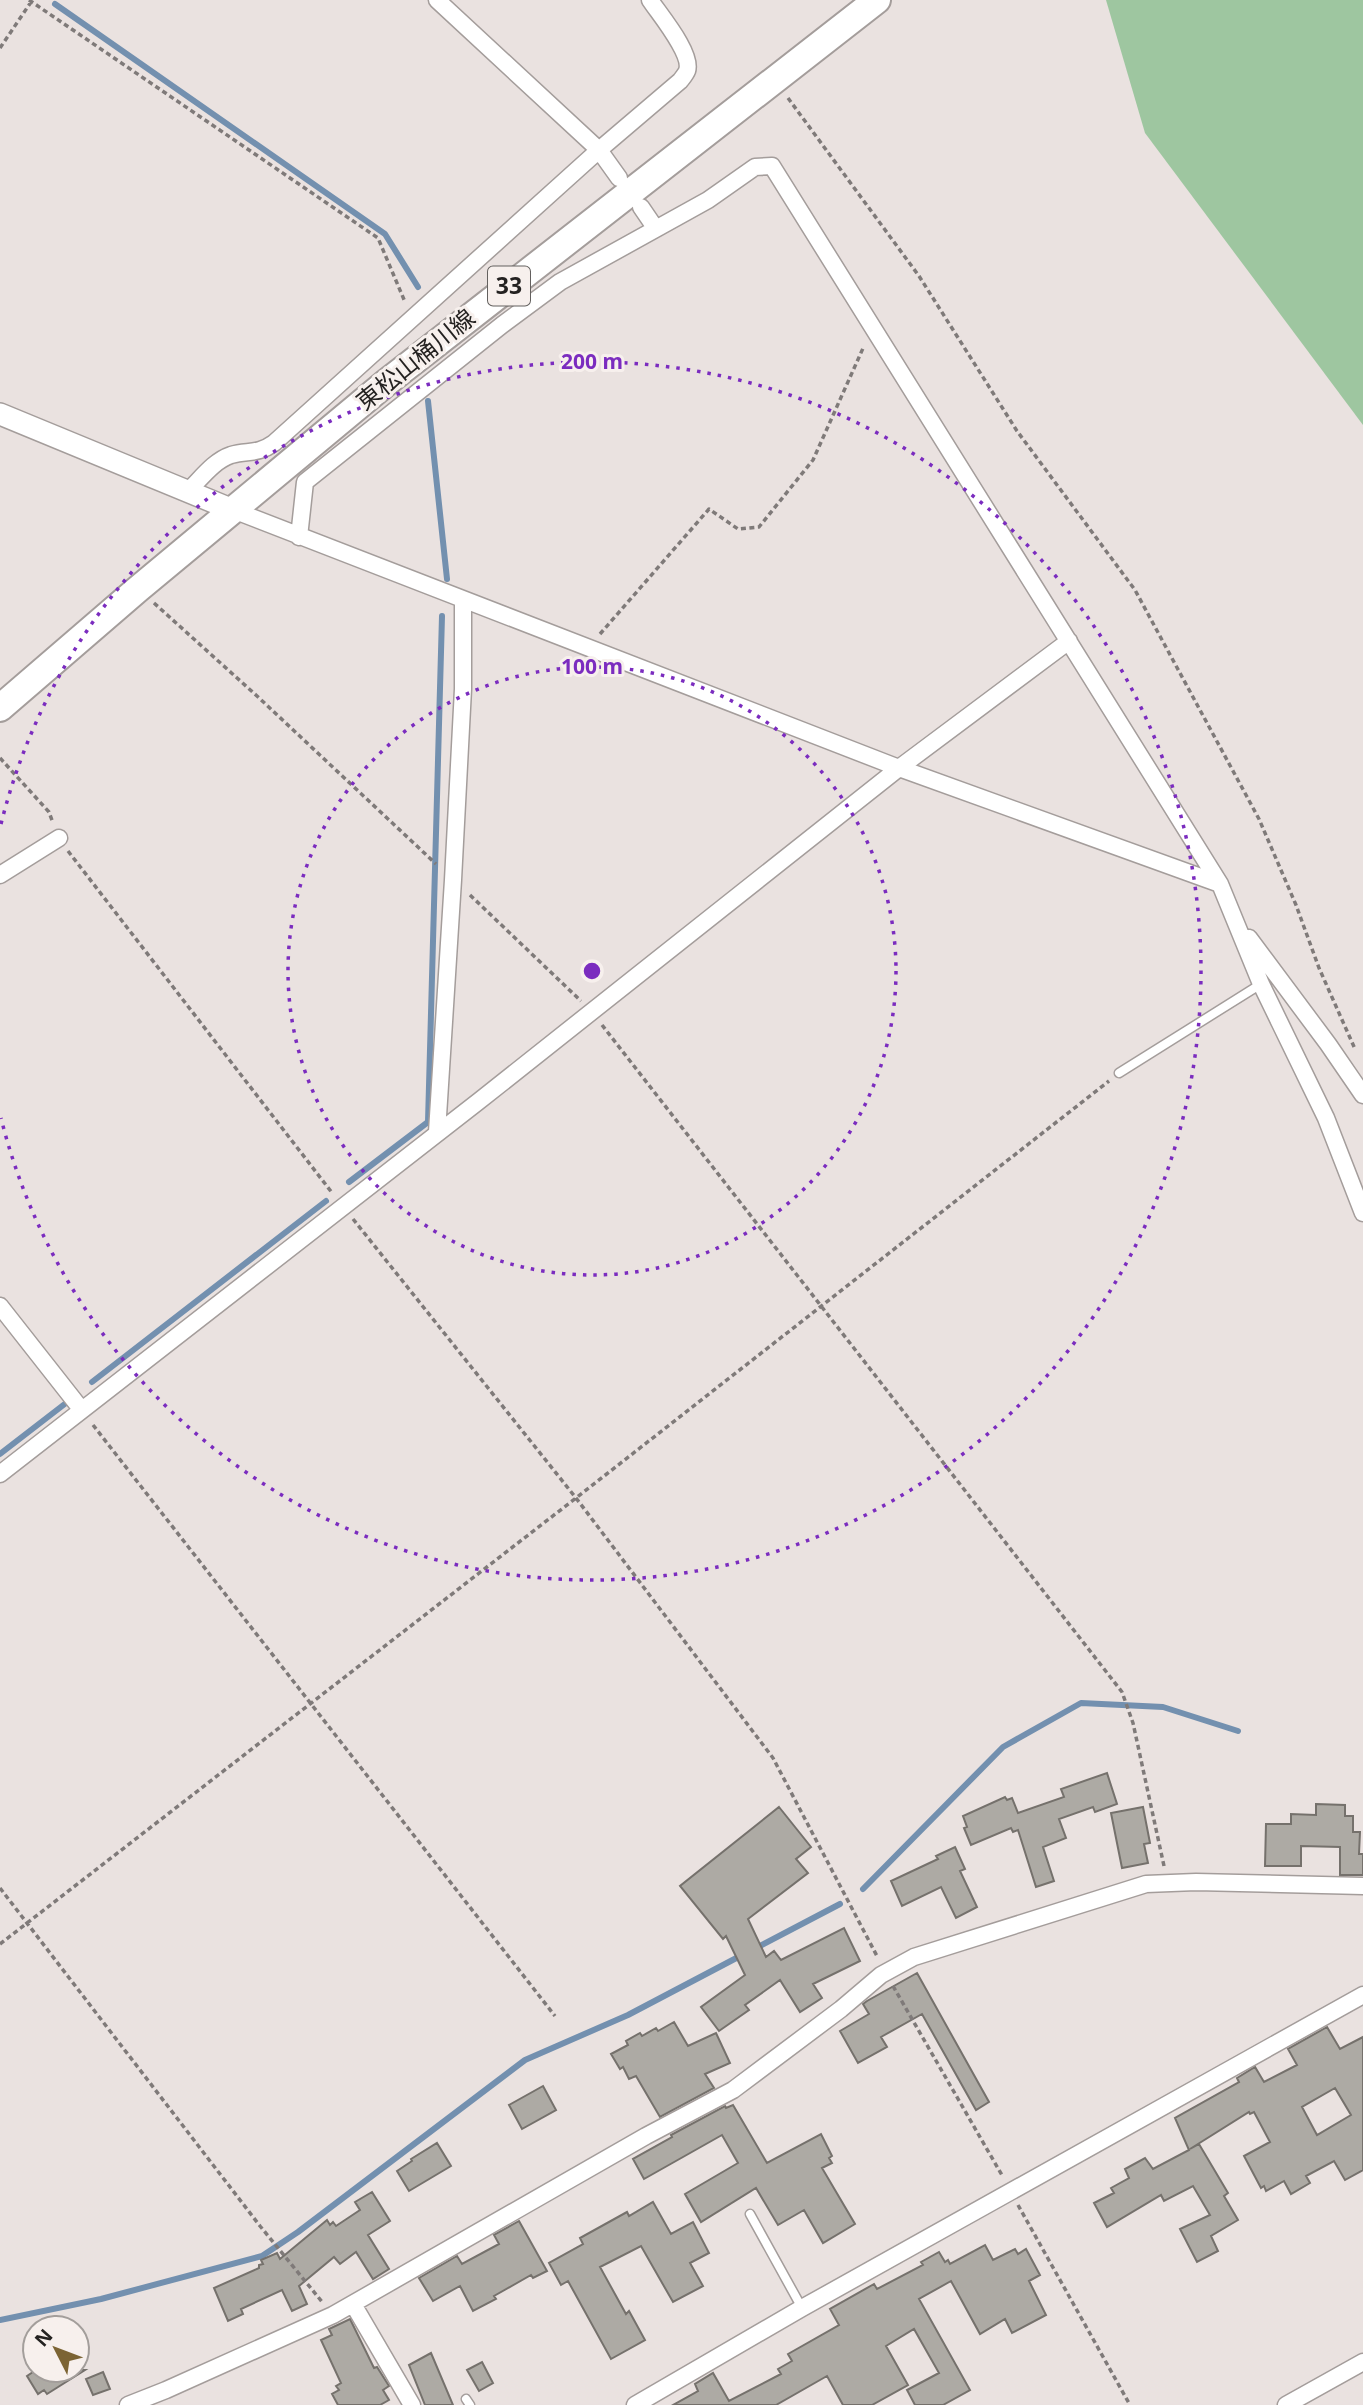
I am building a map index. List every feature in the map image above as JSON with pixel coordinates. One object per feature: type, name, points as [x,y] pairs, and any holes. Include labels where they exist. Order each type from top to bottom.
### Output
[{"type":"main road","name":"東松山桶川線","points":[[0,708],[138,589],[387,382],[877,0]]},
{"type":"street","points":[[437,0],[598,150],[619,178]]},
{"type":"street","points":[[187,492],[223,458],[233,454],[257,453],[274,443],[598,150],[680,81],[687,71],[688,62],[684,50],[650,0]]},
{"type":"street","points":[[299,537],[305,482],[502,325],[560,282],[708,201],[755,167],[772,166],[1220,884],[1261,984],[1326,1118],[1363,1213]]},
{"type":"street","points":[[640,207],[656,229]]},
{"type":"street","points":[[0,414],[187,492],[463,601],[899,768],[1220,884]]},
{"type":"street","points":[[437,1132],[463,689],[463,601]]},
{"type":"street","points":[[0,1474],[899,768],[1069,641]]},
{"type":"street","points":[[0,875],[58,838]]},
{"type":"street","points":[[1234,920],[1363,1095]]},
{"type":"street","points":[[0,1306],[81,1409]]},
{"type":"street","points":[[128,2405],[333,2315],[646,2136],[733,2091],[886,1973],[914,1957],[1146,1884],[1168,1881],[1363,1886]]},
{"type":"street","points":[[635,2405],[802,2308],[1363,1995]]},
{"type":"street","points":[[353,2304],[412,2405]]},
{"type":"street","points":[[1286,2405],[1363,2362]]},
{"type":"lane","points":[[1119,1073],[1261,984]]},
{"type":"lane","points":[[750,2214],[802,2308]]},
{"type":"path","points":[[0,48],[31,1],[377,239],[412,320]]},
{"type":"path","points":[[782,74],[919,276],[1017,431],[1135,590],[1259,819],[1296,905],[1319,968],[1358,1055]]},
{"type":"path","points":[[587,648],[709,509],[738,529],[759,527],[813,460],[873,327]]},
{"type":"path","points":[[138,589],[257,696],[591,1011],[1122,1692],[1133,1723],[1168,1881]]},
{"type":"path","points":[[0,758],[49,811],[58,838],[342,1206],[576,1498],[773,1758],[886,1973],[1130,2405]]},
{"type":"path","points":[[0,1944],[1119,1073]]},
{"type":"path","points":[[81,1409],[555,2016]]},
{"type":"path","points":[[0,1888],[260,2226],[333,2315]]},
{"type":"green space","points":[[1106,0],[1363,0],[1363,425],[1145,133]]},
{"type":"building","points":[[1107,1773],[1117,1804],[1095,1812],[1093,1807],[1059,1819],[1066,1838],[1043,1847],[1054,1881],[1036,1887],[1018,1830],[1013,1832],[1011,1828],[971,1845],[964,1828],[967,1827],[963,1816],[1005,1797],[1007,1800],[1012,1798],[1018,1813],[1064,1797],[1061,1789]]},
{"type":"building","points":[[1316,1804],[1345,1805],[1345,1816],[1353,1816],[1353,1832],[1360,1832],[1359,1854],[1363,1854],[1363,1875],[1340,1875],[1340,1847],[1301,1846],[1301,1866],[1265,1866],[1266,1824],[1291,1824],[1291,1814],[1316,1815]]},
{"type":"building","points":[[779,1807],[811,1847],[796,1859],[808,1873],[748,1919],[766,1957],[774,1951],[781,1960],[844,1928],[860,1961],[813,1984],[822,1998],[800,2012],[780,1980],[745,2005],[749,2010],[719,2031],[701,2007],[745,1975],[726,1936],[723,1939],[680,1886]]},
{"type":"building","points":[[1143,1807],[1150,1843],[1144,1844],[1148,1863],[1122,1868],[1111,1813]]},
{"type":"building","points":[[955,1847],[965,1869],[960,1871],[977,1907],[956,1918],[941,1887],[902,1906],[891,1881],[938,1859],[936,1856]]},
{"type":"building","points":[[917,1973],[989,2102],[976,2110],[922,2014],[881,2037],[887,2047],[858,2063],[840,2031],[869,2014],[863,2004]]},
{"type":"building","points":[[674,2022],[688,2046],[716,2033],[730,2063],[705,2074],[714,2088],[660,2117],[636,2076],[629,2079],[623,2067],[620,2069],[611,2054],[628,2045],[626,2041],[640,2033],[642,2036],[656,2028],[658,2031]]},
{"type":"building","points":[[1327,2027],[1340,2049],[1363,2037],[1363,2170],[1345,2180],[1334,2161],[1306,2176],[1310,2183],[1291,2194],[1284,2181],[1266,2191],[1264,2186],[1261,2188],[1244,2156],[1270,2142],[1254,2112],[1249,2112],[1190,2149],[1199,2144],[1228,2193],[1224,2196],[1238,2220],[1211,2236],[1218,2251],[1197,2262],[1180,2229],[1210,2215],[1193,2186],[1164,2201],[1161,2195],[1107,2227],[1094,2203],[1114,2193],[1111,2188],[1129,2178],[1125,2169],[1145,2158],[1153,2169],[1189,2150],[1175,2118],[1239,2082],[1237,2078],[1255,2067],[1264,2082],[1297,2065],[1288,2049]],"holes":[[[1335,2088],[1351,2115],[1317,2135],[1302,2107]]]},
{"type":"building","points":[[543,2086],[556,2110],[522,2129],[509,2105]]},
{"type":"building","points":[[733,2105],[767,2163],[821,2134],[832,2156],[829,2158],[832,2163],[822,2168],[855,2224],[823,2243],[804,2210],[778,2225],[756,2188],[701,2222],[685,2194],[738,2163],[722,2135],[644,2179],[633,2159],[672,2137],[671,2135],[725,2106],[726,2108]]},
{"type":"building","points":[[437,2143],[451,2166],[409,2191],[397,2171]]},
{"type":"building","points":[[372,2192],[390,2221],[368,2235],[389,2269],[373,2279],[356,2252],[340,2264],[334,2257],[299,2286],[307,2304],[292,2311],[282,2290],[241,2309],[243,2314],[228,2321],[214,2288],[259,2268],[259,2265],[263,2264],[261,2260],[277,2253],[280,2259],[327,2220],[330,2225],[333,2222],[336,2226],[360,2210],[355,2202]]},
{"type":"building","points":[[653,2202],[671,2234],[693,2222],[709,2253],[690,2263],[703,2286],[673,2302],[641,2246],[600,2267],[626,2314],[629,2311],[645,2340],[611,2359],[568,2281],[561,2285],[549,2263],[583,2244],[580,2238],[627,2212],[629,2216]]},
{"type":"building","points":[[519,2221],[547,2271],[533,2278],[531,2275],[473,2311],[460,2286],[433,2301],[419,2278],[457,2256],[462,2264],[499,2244],[494,2235]]},
{"type":"building","points":[[985,2245],[993,2260],[1015,2249],[1018,2254],[1026,2249],[1040,2275],[1029,2281],[1046,2315],[1012,2333],[1005,2319],[980,2334],[951,2281],[919,2299],[970,2390],[943,2405],[915,2405],[907,2390],[939,2373],[914,2329],[886,2346],[908,2385],[872,2405],[843,2405],[827,2376],[776,2405],[673,2405],[698,2391],[695,2384],[713,2373],[729,2401],[781,2374],[778,2369],[792,2361],[788,2354],[839,2325],[830,2309],[874,2284],[877,2289],[923,2265],[921,2262],[939,2252],[945,2262],[948,2260],[950,2264]]},
{"type":"building","points":[[350,2319],[374,2368],[377,2367],[389,2386],[383,2390],[389,2400],[380,2405],[338,2405],[332,2394],[339,2390],[336,2386],[341,2383],[321,2340],[332,2335],[329,2329]]},
{"type":"building","points":[[431,2353],[453,2405],[425,2405],[409,2365]]},
{"type":"building","points":[[482,2362],[493,2383],[479,2391],[467,2370]]},
{"type":"building","points":[[103,2372],[110,2389],[93,2395],[88,2384],[91,2384],[91,2377]]},
{"type":"building","points":[[32,2384],[63,2384],[47,2394],[44,2390],[38,2394]]},
{"type":"waterway","points":[[55,4],[385,234],[418,287]]},
{"type":"waterway","points":[[428,401],[447,579]]},
{"type":"waterway","points":[[349,1182],[428,1122],[442,616]]},
{"type":"waterway","points":[[92,1382],[326,1201]]},
{"type":"waterway","points":[[0,1454],[66,1403]]},
{"type":"waterway","points":[[863,1889],[1003,1747],[1081,1703],[1163,1707],[1238,1731]]},
{"type":"waterway","points":[[754,1949],[840,1904]]},
{"type":"waterway","points":[[0,2320],[101,2299],[262,2256],[298,2232],[525,2060],[628,2015],[744,1954]]}]
